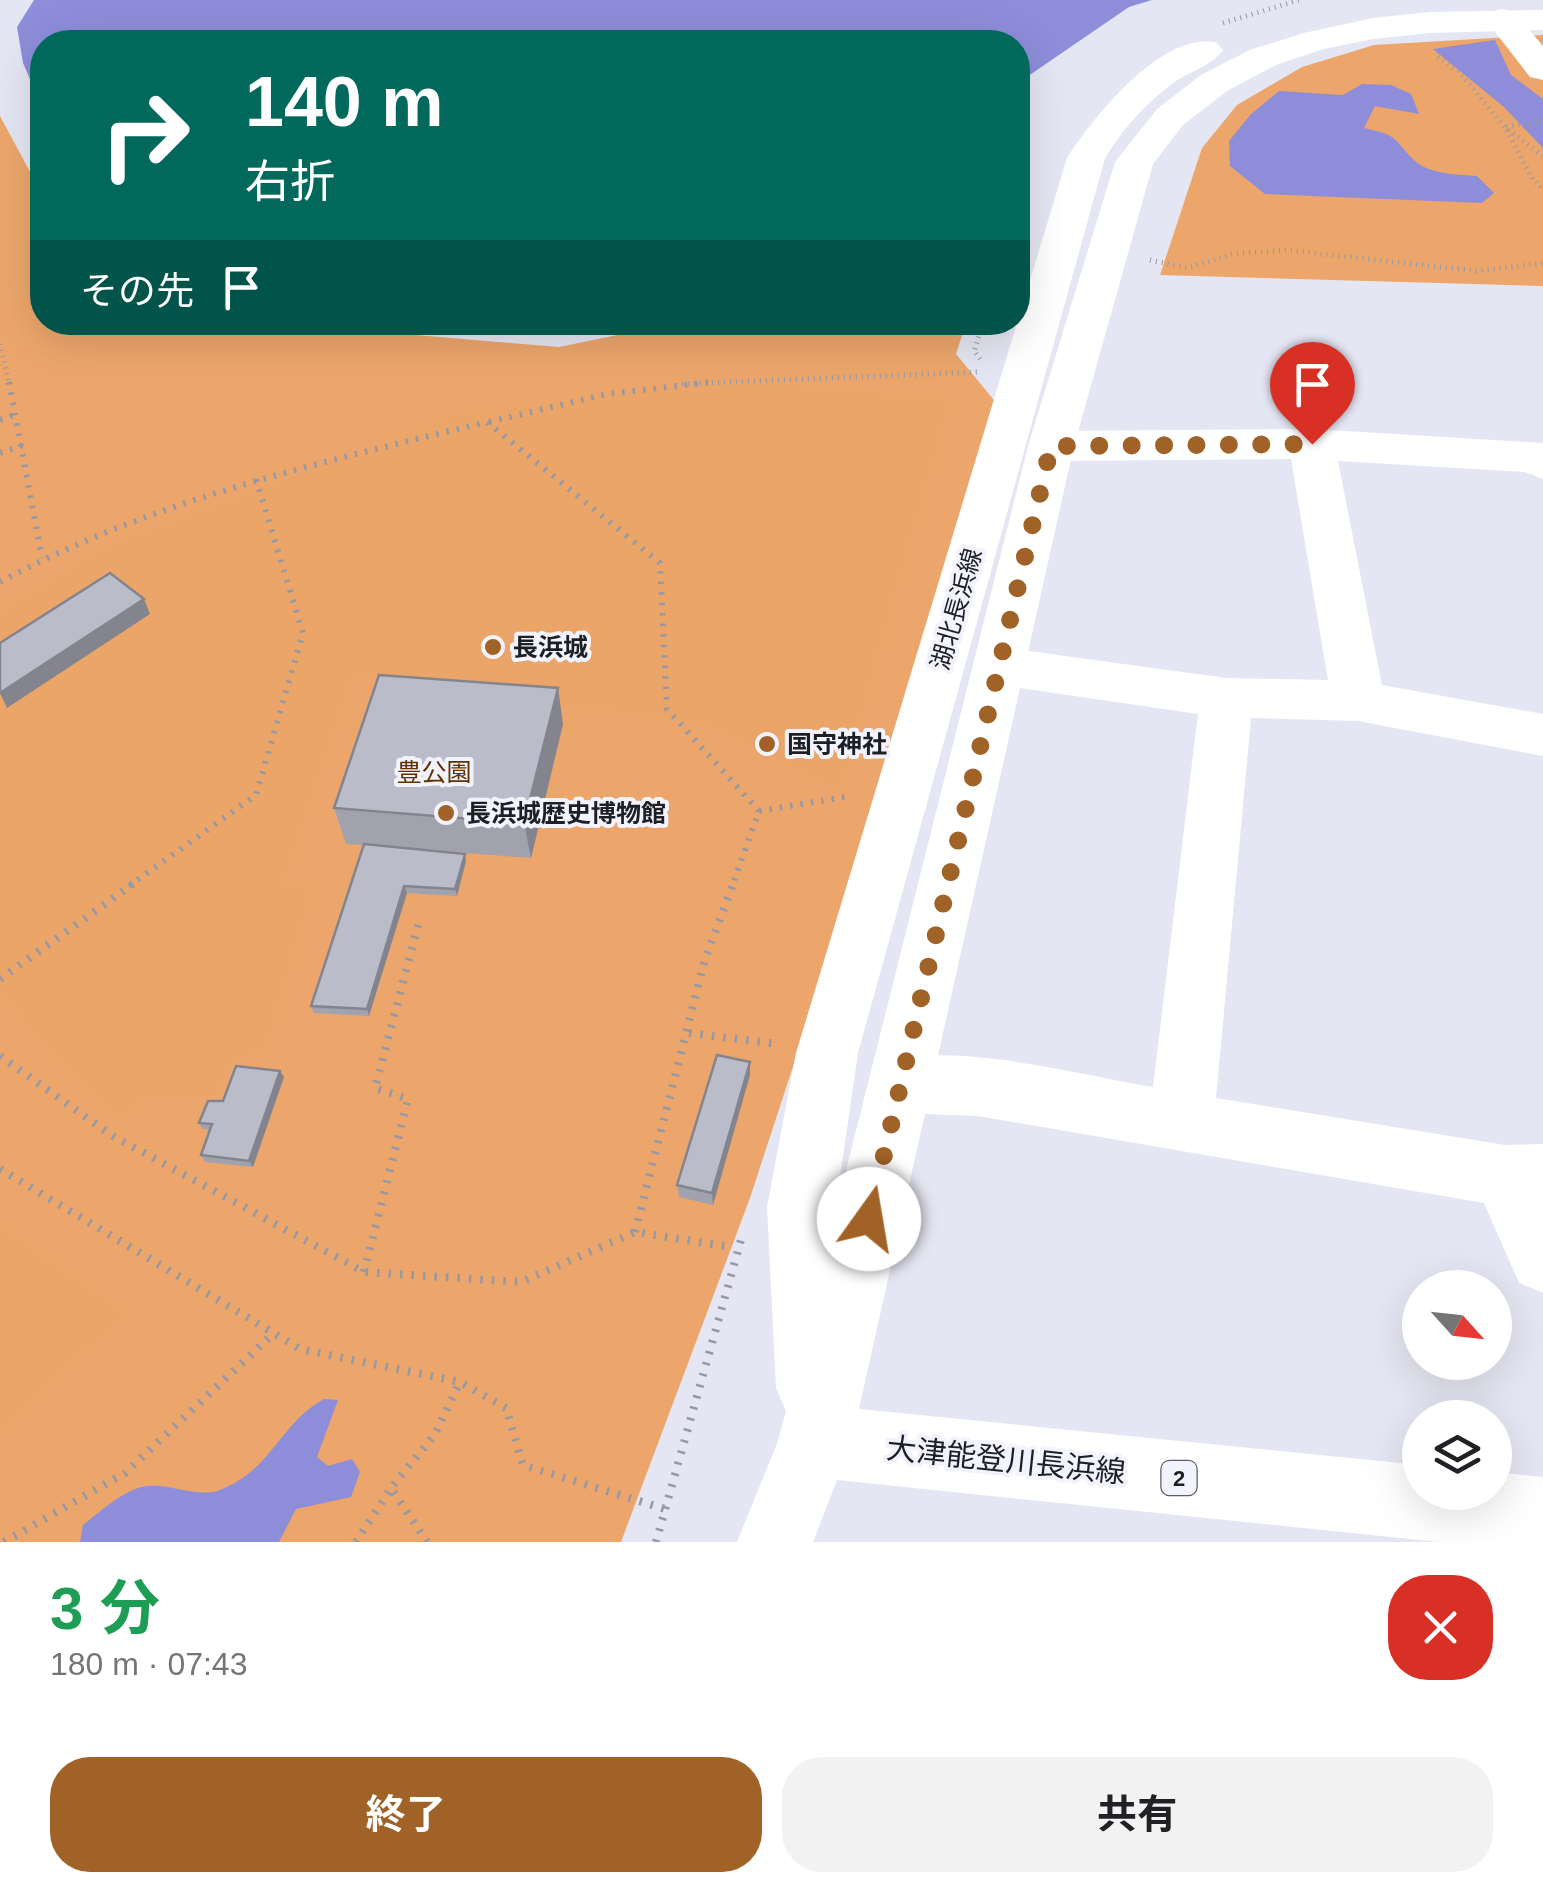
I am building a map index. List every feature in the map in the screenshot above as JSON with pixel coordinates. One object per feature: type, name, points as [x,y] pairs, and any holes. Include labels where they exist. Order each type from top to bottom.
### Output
[{"type":"main road","name":"湖北長浜線","points":[[815,1441],[800,1207],[827,1053],[1086,158],[1108,121],[1142,88],[1191,56],[1289,20],[1364,4],[1404,12],[1523,20]]},
{"type":"main road","name":"湖北長浜線","points":[[815,1441],[1051,446],[1134,162],[1154,131],[1182,103],[1254,61],[1404,12]]},
{"type":"main road","points":[[1523,20],[1543,68]]},
{"type":"main road","points":[[1312,444],[1358,701]]},
{"type":"main road","points":[[1051,446],[1312,444],[1541,458],[1543,464]]},
{"type":"main road","points":[[999,666],[1226,698],[1358,701],[1543,735]]},
{"type":"main road","points":[[1182,1120],[1226,698]]},
{"type":"main road","points":[[902,1084],[978,1088],[1524,1175],[1543,1260]]},
{"type":"main road","points":[[776,1542],[815,1441]]},
{"type":"main road","name":"大津能登川長浜線","points":[[815,1441],[1543,1515]]},
{"type":"path","points":[[1404,12],[1508,126],[1543,156]]},
{"type":"path","points":[[1508,126],[1543,121]]},
{"type":"path","points":[[1508,126],[1534,181],[1543,189]]},
{"type":"path","points":[[1150,260],[1187,268],[1232,254],[1287,250],[1476,271],[1543,263]]},
{"type":"path","points":[[0,344],[23,445],[42,558]]},
{"type":"path","points":[[0,582],[42,558],[255,476],[624,392],[766,379],[988,371]]},
{"type":"path","points":[[0,420],[16,414]]},
{"type":"path","points":[[488,422],[660,563],[667,709],[759,811]]},
{"type":"path","points":[[0,452],[23,445]]},
{"type":"path","points":[[0,979],[256,795],[303,633],[255,476]]},
{"type":"path","points":[[759,811],[857,795]]},
{"type":"path","points":[[635,1232],[690,1032],[705,960],[759,811]]},
{"type":"path","points":[[364,1272],[408,1100],[376,1088],[420,918]]},
{"type":"path","points":[[690,1032],[787,1046]]},
{"type":"path","points":[[0,1056],[111,1134],[364,1272],[521,1282],[635,1232],[730,1247]]},
{"type":"path","points":[[0,1169],[300,1349],[460,1382],[506,1408],[523,1465],[665,1509]]},
{"type":"path","points":[[4,1542],[125,1473],[273,1334]]},
{"type":"path","points":[[356,1542],[435,1434],[460,1382]]},
{"type":"path","points":[[392,1488],[427,1542]]},
{"type":"green space","points":[[1543,35],[1543,286],[1160,275],[1202,148],[1237,105],[1302,67],[1374,45]]},
{"type":"green space","name":"豊公園","points":[[0,116],[30,172],[30,335],[416,335],[559,347],[618,335],[962,335],[956,354],[998,405],[839,926],[750,1198],[621,1542],[0,1542]]},
{"type":"shaded area","points":[[729,379],[950,400],[839,791],[710,723],[354,673],[282,884],[311,887],[264,1053],[232,1056],[218,1096],[146,1096],[119,1118],[0,994],[0,614],[102,548],[452,417]]},
{"type":"shaded area","points":[[0,1228],[124,1312],[0,1431]]},
{"type":"water","points":[[34,0],[1152,0],[1129,7],[1030,75],[1030,30],[30,30],[30,79],[17,27]]},
{"type":"water","points":[[1495,40],[1511,75],[1543,99],[1543,148],[1504,107],[1433,49]]},
{"type":"water","points":[[1362,84],[1391,85],[1411,94],[1419,114],[1375,106],[1364,128],[1390,136],[1428,169],[1477,176],[1494,193],[1482,203],[1265,194],[1230,166],[1229,141],[1251,114],[1279,91],[1343,95]]},
{"type":"water","points":[[324,1399],[338,1400],[317,1457],[328,1466],[352,1459],[360,1472],[351,1497],[296,1509],[279,1542],[80,1542],[83,1525],[126,1493],[152,1486],[211,1492],[237,1482],[264,1459],[297,1420]]},
{"type":"building","points":[[110,573],[144,599],[0,693],[0,643]]},
{"type":"building","points":[[379,675],[558,688],[524,823],[334,808]]},
{"type":"building","points":[[364,844],[465,854],[455,889],[404,886],[367,1009],[311,1006]]},
{"type":"building","points":[[717,1055],[750,1062],[712,1193],[677,1185]]},
{"type":"building","points":[[236,1066],[280,1071],[249,1161],[201,1155],[212,1124],[199,1123],[208,1101],[223,1101]]},
{"type":"place","name":"長浜城","points":[[493,647]]},
{"type":"place","name":"国守神社","points":[[767,744]]},
{"type":"place","name":"長浜城歴史博物館","points":[[446,813]]},
{"type":"route","points":[[869,1219],[1051,446],[1312,444]]}]
